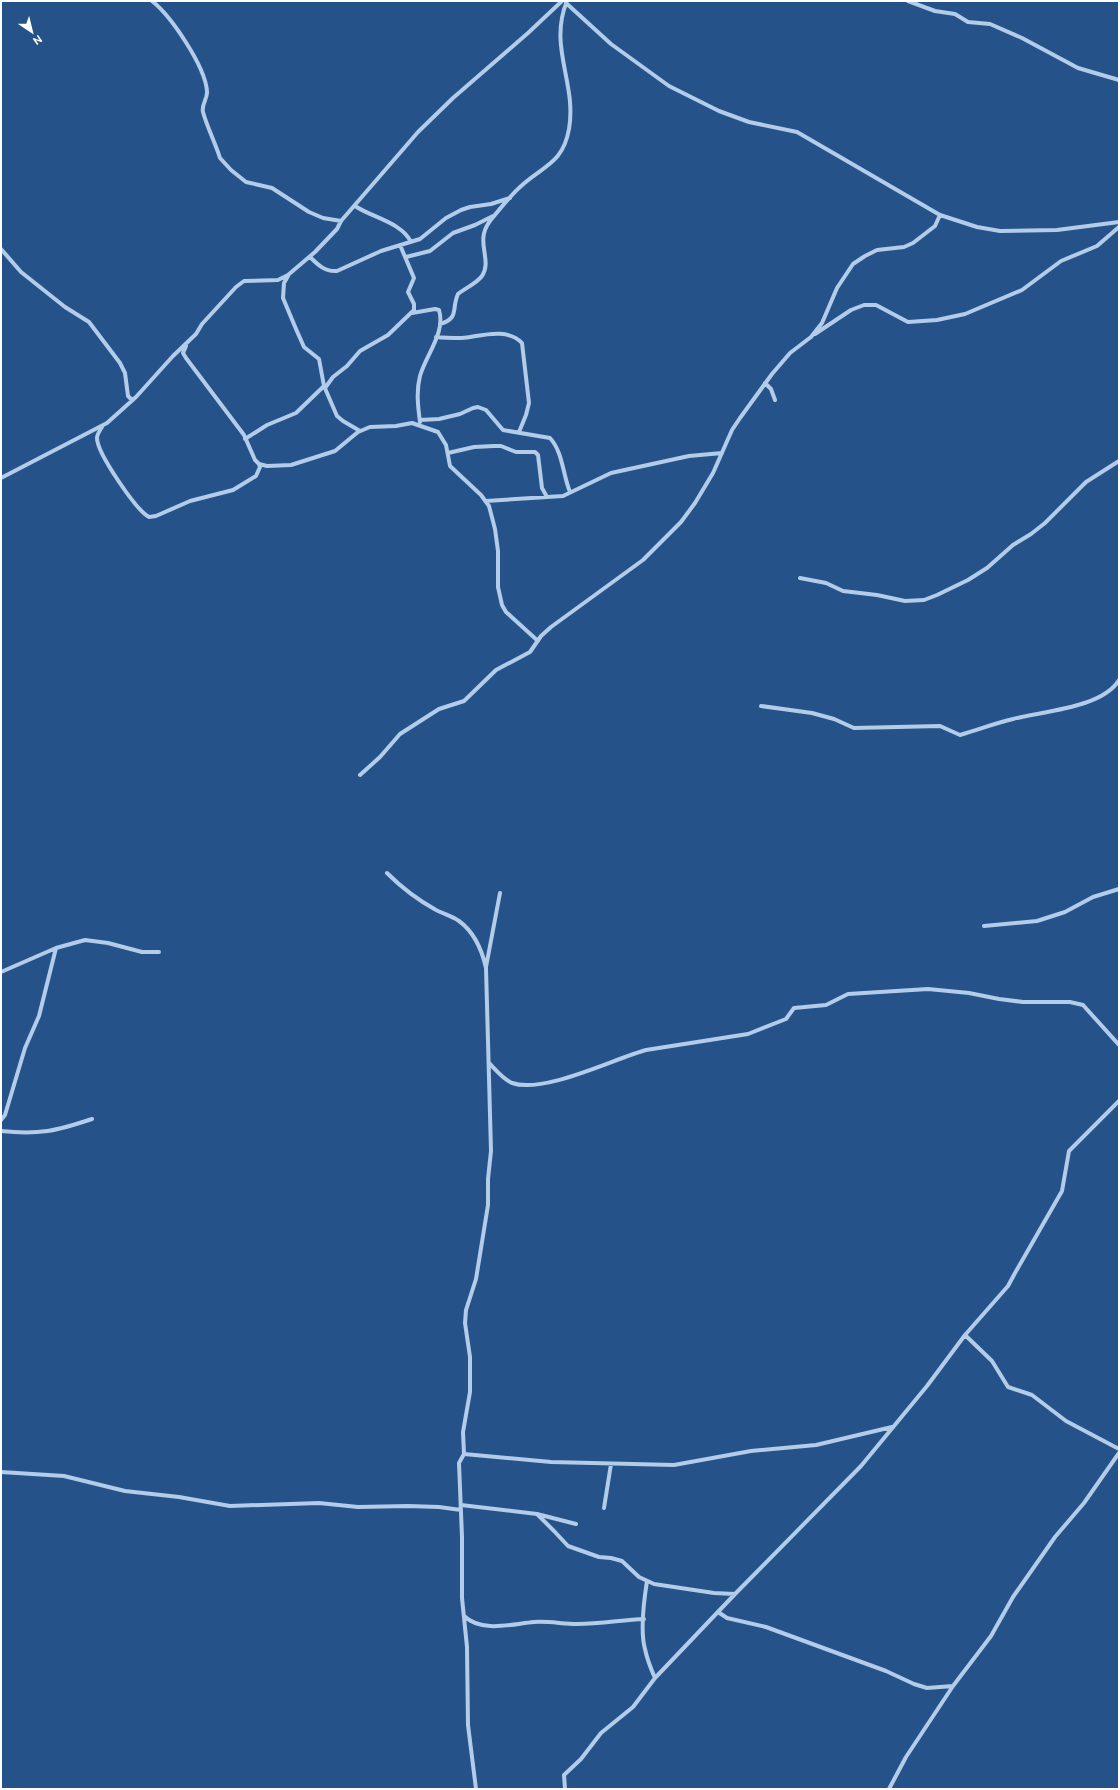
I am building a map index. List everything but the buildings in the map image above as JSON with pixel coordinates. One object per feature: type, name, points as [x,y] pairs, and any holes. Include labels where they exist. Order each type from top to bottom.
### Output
[{"type":"street","points":[[152,1],[168,17],[183,38],[201,72],[207,92],[203,111],[220,158],[224,163],[246,182],[272,188],[309,212],[323,218],[341,221]]},
{"type":"street","points":[[908,1],[935,11],[955,14],[968,22],[990,24],[1022,38],[1078,68],[1119,80]]},
{"type":"street","points":[[440,324],[446,323],[453,316],[458,294],[482,276],[486,262],[483,237],[490,222],[521,186],[554,162],[561,154],[566,143],[571,116],[569,88],[560,45],[561,21],[566,2]]},
{"type":"street","points":[[1,478],[71,441],[102,427],[132,400],[173,356],[187,344],[210,314],[240,283],[249,280],[278,280],[289,274],[310,257],[337,229],[341,221],[418,132],[453,98],[566,2]]},
{"type":"street","points":[[566,2],[611,44],[669,86],[720,111],[749,122],[797,132],[940,215],[977,228],[1000,231],[1058,230],[1119,222]]},
{"type":"street","points":[[310,257],[324,269],[337,271],[381,251],[420,239],[446,218],[461,210],[491,204],[510,198]]},
{"type":"street","points":[[355,206],[366,214],[395,226],[407,235],[411,242]]},
{"type":"street","points":[[406,256],[430,251],[453,233],[475,225],[497,214]]},
{"type":"street","points":[[811,337],[824,318],[837,288],[853,264],[877,250],[904,247],[913,243],[935,226],[940,215]]},
{"type":"street","points":[[360,775],[380,757],[400,734],[439,709],[464,701],[496,670],[530,652],[551,627],[643,560],[681,522],[718,465],[732,430],[765,383],[790,353],[811,337],[851,310],[864,305],[876,305],[908,322],[937,320],[965,314],[1022,290],[1061,261],[1097,246],[1119,227]]},
{"type":"street","points":[[245,439],[267,425],[296,413],[325,387],[333,377],[347,366],[360,351],[382,339],[412,313],[414,307],[408,292],[414,278],[406,256],[400,245]]},
{"type":"street","points":[[1,249],[21,272],[65,307],[82,316],[92,326],[120,363],[124,373],[128,396],[132,400]]},
{"type":"street","points":[[289,274],[283,288],[284,302],[304,347],[319,360],[325,387],[340,419],[360,431]]},
{"type":"street","points":[[412,313],[437,309],[439,312],[440,324],[420,376],[417,394],[420,422]]},
{"type":"street","points":[[436,337],[461,338],[502,334],[515,337],[522,343],[529,403],[519,432]]},
{"type":"street","points":[[102,427],[97,437],[101,452],[133,502],[149,517],[156,516],[190,501],[234,490],[256,476],[260,467],[259,464],[251,453],[245,439],[183,353],[187,344]]},
{"type":"street","points":[[765,383],[771,389],[775,400]]},
{"type":"street","points":[[259,464],[267,466],[280,466],[314,459],[335,451],[360,431],[370,427],[396,426],[412,422],[420,422],[460,414],[478,407],[486,410],[501,429],[546,436],[554,442],[570,492]]},
{"type":"street","points":[[420,422],[441,436],[448,453],[450,466],[486,501],[495,529],[498,551],[498,587],[502,605],[506,612],[538,641]]},
{"type":"street","points":[[448,453],[466,448],[494,446],[501,446],[512,452],[535,452],[538,454],[542,488],[546,497]]},
{"type":"street","points":[[486,501],[563,496],[611,474],[689,456],[722,453]]},
{"type":"street","points":[[800,578],[826,583],[843,591],[877,595],[905,601],[924,600],[968,580],[987,568],[1013,545],[1031,534],[1045,522],[1086,482],[1119,461]]},
{"type":"street","points":[[761,706],[812,713],[834,719],[854,728],[940,726],[960,735],[1014,718],[1040,713],[1093,699],[1109,692],[1119,680]]},
{"type":"street","points":[[388,873],[403,889],[437,910],[458,920],[465,926],[479,946],[486,968]]},
{"type":"street","points":[[984,926],[1037,921],[1065,912],[1093,897],[1119,889]]},
{"type":"street","points":[[476,1789],[468,1725],[467,1647],[462,1598],[460,1462],[464,1454],[463,1432],[470,1392],[470,1357],[465,1323],[466,1310],[476,1279],[488,1205],[488,1179],[491,1144],[486,968],[500,893]]},
{"type":"street","points":[[1,972],[56,948],[89,939],[142,952],[159,952]]},
{"type":"street","points":[[1,1120],[4,1115],[25,1048],[39,1016],[56,948]]},
{"type":"street","points":[[489,1063],[505,1079],[513,1083],[546,1083],[610,1064],[646,1050],[684,1046],[748,1034],[786,1019],[794,1008],[826,1005],[848,994],[928,989],[969,993],[1017,1001],[1070,1002],[1083,1005],[1119,1045]]},
{"type":"street","points":[[565,1789],[564,1775],[581,1759],[601,1733],[632,1707],[655,1678],[734,1594],[882,1443],[892,1427],[927,1386],[965,1335],[1016,1274],[1062,1191],[1069,1151],[1119,1101]]},
{"type":"street","points":[[1,1131],[28,1133],[44,1132],[92,1119]]},
{"type":"street","points":[[965,1335],[992,1361],[1008,1386],[1032,1395],[1066,1421],[1119,1449]]},
{"type":"street","points":[[464,1454],[551,1462],[686,1464],[714,1457],[751,1451],[816,1446],[892,1427]]},
{"type":"street","points":[[889,1789],[906,1757],[953,1686],[991,1636],[1013,1598],[1055,1537],[1084,1503],[1119,1453]]},
{"type":"street","points":[[604,1508],[611,1464]]},
{"type":"street","points":[[1,1472],[64,1476],[124,1491],[179,1497],[230,1506],[319,1503],[358,1507],[423,1506],[537,1514],[576,1524]]},
{"type":"street","points":[[537,1514],[568,1546],[599,1557],[622,1561],[640,1577],[647,1581],[678,1588],[734,1594]]},
{"type":"street","points":[[647,1581],[643,1631],[644,1648],[655,1678]]},
{"type":"street","points":[[718,1612],[727,1618],[766,1627],[886,1671],[914,1684],[927,1688],[953,1686]]},
{"type":"street","points":[[464,1616],[470,1622],[484,1625],[517,1625],[535,1622],[577,1624],[644,1619]]}]
